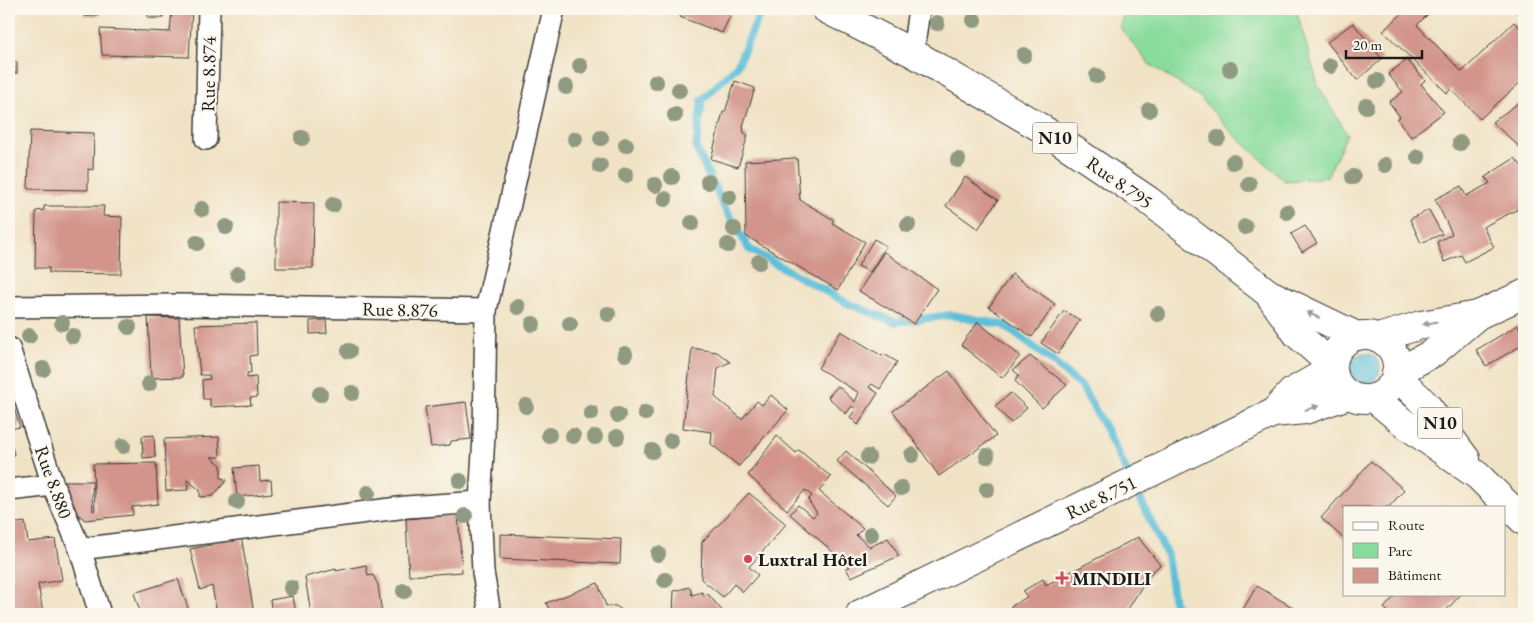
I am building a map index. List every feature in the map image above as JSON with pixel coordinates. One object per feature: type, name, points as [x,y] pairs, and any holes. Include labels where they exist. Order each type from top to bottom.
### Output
[{"type":"main road","name":"Rue 8.795","points":[[826,9],[913,53],[1041,128],[1131,189],[1268,293],[1297,334],[1332,367]]},
{"type":"main road","name":"N10","points":[[1268,293],[1368,337]]},
{"type":"main road","points":[[1368,337],[1393,353],[1396,374],[1391,385],[1384,393],[1361,396],[1340,388],[1332,367],[1336,352],[1344,342],[1421,325],[1478,315],[1524,294]]},
{"type":"main road","points":[[1396,374],[1433,353],[1478,315]]},
{"type":"main road","points":[[1273,413],[1292,392],[1332,367]]},
{"type":"main road","name":"N10","points":[[1396,374],[1427,406],[1478,476]]},
{"type":"main road","name":"N10","points":[[1361,396],[1405,424],[1478,476],[1524,521]]},
{"type":"main road","name":"Rue 8.751","points":[[868,612],[1273,413],[1305,410],[1361,396]]},
{"type":"street","name":"Rue 8.874","points":[[206,139],[209,9]]},
{"type":"street","points":[[490,614],[483,572],[480,502],[484,436],[486,310],[554,9]]},
{"type":"street","points":[[913,53],[919,9]]},
{"type":"street","name":"Rue 8.876","points":[[9,307],[179,305],[486,310]]},
{"type":"street","name":"Rue 8.880","points":[[9,348],[53,485],[80,549],[100,614]]},
{"type":"street","points":[[9,490],[53,485]]},
{"type":"street","points":[[80,549],[406,507],[480,502]]},
{"type":"green space","points":[[1126,9],[1296,9],[1318,85],[1347,134],[1327,177],[1285,181],[1231,132],[1200,97],[1149,64],[1119,26]]},
{"type":"water","points":[[1365,353],[1376,357],[1380,368],[1376,379],[1365,383],[1354,379],[1350,368],[1354,357]]},
{"type":"building","points":[[85,9],[98,9],[98,16],[85,16]]},
{"type":"building","points":[[132,9],[164,9],[163,18],[148,18],[148,12],[132,11]]},
{"type":"building","points":[[172,9],[192,9],[189,57],[102,55],[100,29],[170,32]]},
{"type":"building","points":[[684,9],[719,9],[731,14],[722,33],[680,17]]},
{"type":"building","points":[[1407,9],[1428,9],[1430,12],[1417,25],[1462,72],[1514,22],[1524,32],[1524,79],[1480,119],[1451,89],[1447,93],[1383,31]]},
{"type":"building","points":[[1514,9],[1524,9],[1523,20]]},
{"type":"building","points":[[1353,23],[1382,59],[1357,80],[1327,42]]},
{"type":"building","points":[[1407,60],[1425,80],[1421,84],[1444,112],[1411,137],[1397,119],[1400,117],[1389,102],[1403,92],[1388,74]]},
{"type":"building","points":[[9,62],[17,62],[17,73],[9,73]]},
{"type":"building","points":[[9,79],[12,79],[12,131],[9,131]]},
{"type":"building","points":[[735,81],[755,88],[743,126],[744,133],[748,135],[738,167],[711,159],[723,112],[725,112]]},
{"type":"building","points":[[1524,99],[1524,151],[1492,122]]},
{"type":"building","points":[[30,131],[94,133],[93,170],[88,169],[88,190],[28,189]]},
{"type":"building","points":[[797,158],[800,200],[834,220],[832,223],[865,242],[838,290],[746,236],[745,161]]},
{"type":"building","points":[[1515,158],[1524,169],[1524,220],[1518,209],[1483,227],[1494,247],[1465,262],[1461,255],[1444,262],[1437,242],[1452,234],[1435,199],[1461,186],[1466,196],[1490,183],[1485,177]]},
{"type":"building","points":[[965,177],[998,200],[978,229],[946,206]]},
{"type":"building","points":[[9,194],[15,194],[15,216],[9,216]]},
{"type":"building","points":[[276,202],[314,203],[313,268],[276,268]]},
{"type":"building","points":[[44,206],[104,206],[103,216],[122,217],[121,274],[49,273],[49,268],[35,268],[36,211],[44,210]]},
{"type":"building","points":[[1429,210],[1442,234],[1421,243],[1410,219]]},
{"type":"building","points":[[1305,226],[1317,243],[1302,252],[1291,234]]},
{"type":"building","points":[[874,239],[886,246],[870,272],[858,266]]},
{"type":"building","points":[[884,252],[937,289],[914,324],[859,291]]},
{"type":"building","points":[[1012,274],[1055,304],[1032,337],[989,307]]},
{"type":"building","points":[[1064,311],[1080,320],[1058,354],[1041,343]]},
{"type":"building","points":[[148,317],[179,318],[183,377],[151,378]]},
{"type":"building","points":[[326,320],[327,333],[310,334],[310,321]]},
{"type":"building","points":[[978,322],[1020,356],[1002,378],[961,345]]},
{"type":"building","points":[[256,323],[257,355],[250,356],[251,373],[247,373],[247,378],[256,377],[257,397],[250,398],[251,405],[210,407],[210,399],[203,399],[202,380],[210,379],[209,375],[200,375],[195,325]]},
{"type":"building","points":[[1518,325],[1524,336],[1524,344],[1486,366],[1476,350]]},
{"type":"building","points":[[841,331],[882,356],[884,354],[897,362],[880,389],[872,384],[869,387],[878,393],[858,425],[850,417],[856,409],[852,406],[846,414],[828,397],[838,386],[855,402],[859,393],[818,368]]},
{"type":"building","points":[[692,348],[717,352],[730,362],[718,368],[715,397],[742,419],[757,401],[762,405],[771,395],[788,410],[739,466],[711,444],[712,432],[683,428]]},
{"type":"building","points":[[1030,356],[1067,385],[1042,408],[1015,381],[1019,375],[1013,370]]},
{"type":"building","points":[[949,371],[996,436],[939,476],[893,411]]},
{"type":"building","points":[[1011,393],[1027,408],[1011,423],[995,406]]},
{"type":"building","points":[[466,402],[471,439],[451,441],[450,445],[431,447],[425,407]]},
{"type":"building","points":[[9,408],[14,408],[20,427],[9,429]]},
{"type":"building","points":[[9,434],[14,455],[9,456]]},
{"type":"building","points":[[154,435],[155,457],[143,458],[142,436]]},
{"type":"building","points":[[777,436],[796,453],[799,450],[831,477],[819,491],[863,528],[856,535],[870,547],[888,538],[899,556],[851,577],[846,568],[850,567],[790,514],[798,505],[813,517],[817,513],[808,500],[812,496],[805,490],[787,510],[748,475]]},
{"type":"building","points":[[219,437],[220,457],[211,457],[221,465],[221,478],[227,480],[213,496],[200,497],[200,490],[187,480],[188,490],[166,491],[164,439]]},
{"type":"building","points":[[846,451],[896,496],[888,505],[837,461]]},
{"type":"building","points":[[1371,461],[1404,490],[1390,506],[1343,506],[1343,538],[1321,518]]},
{"type":"building","points":[[156,463],[158,504],[132,507],[133,515],[85,520],[71,508],[65,493],[68,492],[65,481],[93,481],[93,511],[95,510],[93,464]]},
{"type":"building","points":[[259,466],[260,481],[271,480],[272,493],[237,497],[234,468]]},
{"type":"building","points":[[749,493],[786,524],[749,567],[758,575],[743,592],[734,584],[723,597],[701,579],[702,542]]},
{"type":"building","points":[[458,514],[462,572],[409,576],[406,519]]},
{"type":"building","points":[[25,522],[28,542],[55,539],[62,580],[38,584],[43,613],[9,614],[9,524]]},
{"type":"building","points":[[500,534],[621,539],[620,564],[500,559]]},
{"type":"building","points":[[241,535],[254,614],[217,614],[212,586],[200,590],[190,549],[211,545],[210,541]]},
{"type":"building","points":[[1138,537],[1160,565],[1149,575],[1125,614],[1014,614],[1010,607],[1027,597],[1023,591],[1043,579],[1046,585]]},
{"type":"building","points":[[366,565],[368,576],[373,575],[378,585],[382,614],[311,614],[305,577],[336,569],[336,571]]},
{"type":"building","points":[[178,579],[190,614],[141,614],[134,593]]},
{"type":"building","points":[[598,583],[606,606],[616,606],[623,611],[623,614],[534,614],[549,609],[546,603]]},
{"type":"building","points":[[1257,586],[1304,614],[1240,614]]},
{"type":"building","points":[[690,587],[692,595],[702,592],[704,596],[708,594],[725,614],[673,614],[674,591]]},
{"type":"building","points":[[293,596],[296,614],[272,614],[270,600]]},
{"type":"building","points":[[1395,596],[1459,596],[1443,614],[1391,614],[1384,608]]},
{"type":"waterway","points":[[762,9],[737,66],[702,100],[696,148],[723,205],[749,249],[849,304],[895,322],[952,315],[1004,325],[1048,358],[1082,387],[1107,431],[1167,555],[1174,603],[1182,614]]},
{"type":"place","name":"Luxtral Hôtel","points":[[748,559]]},
{"type":"place","name":"MINDILI","points":[[1062,578]]}]
